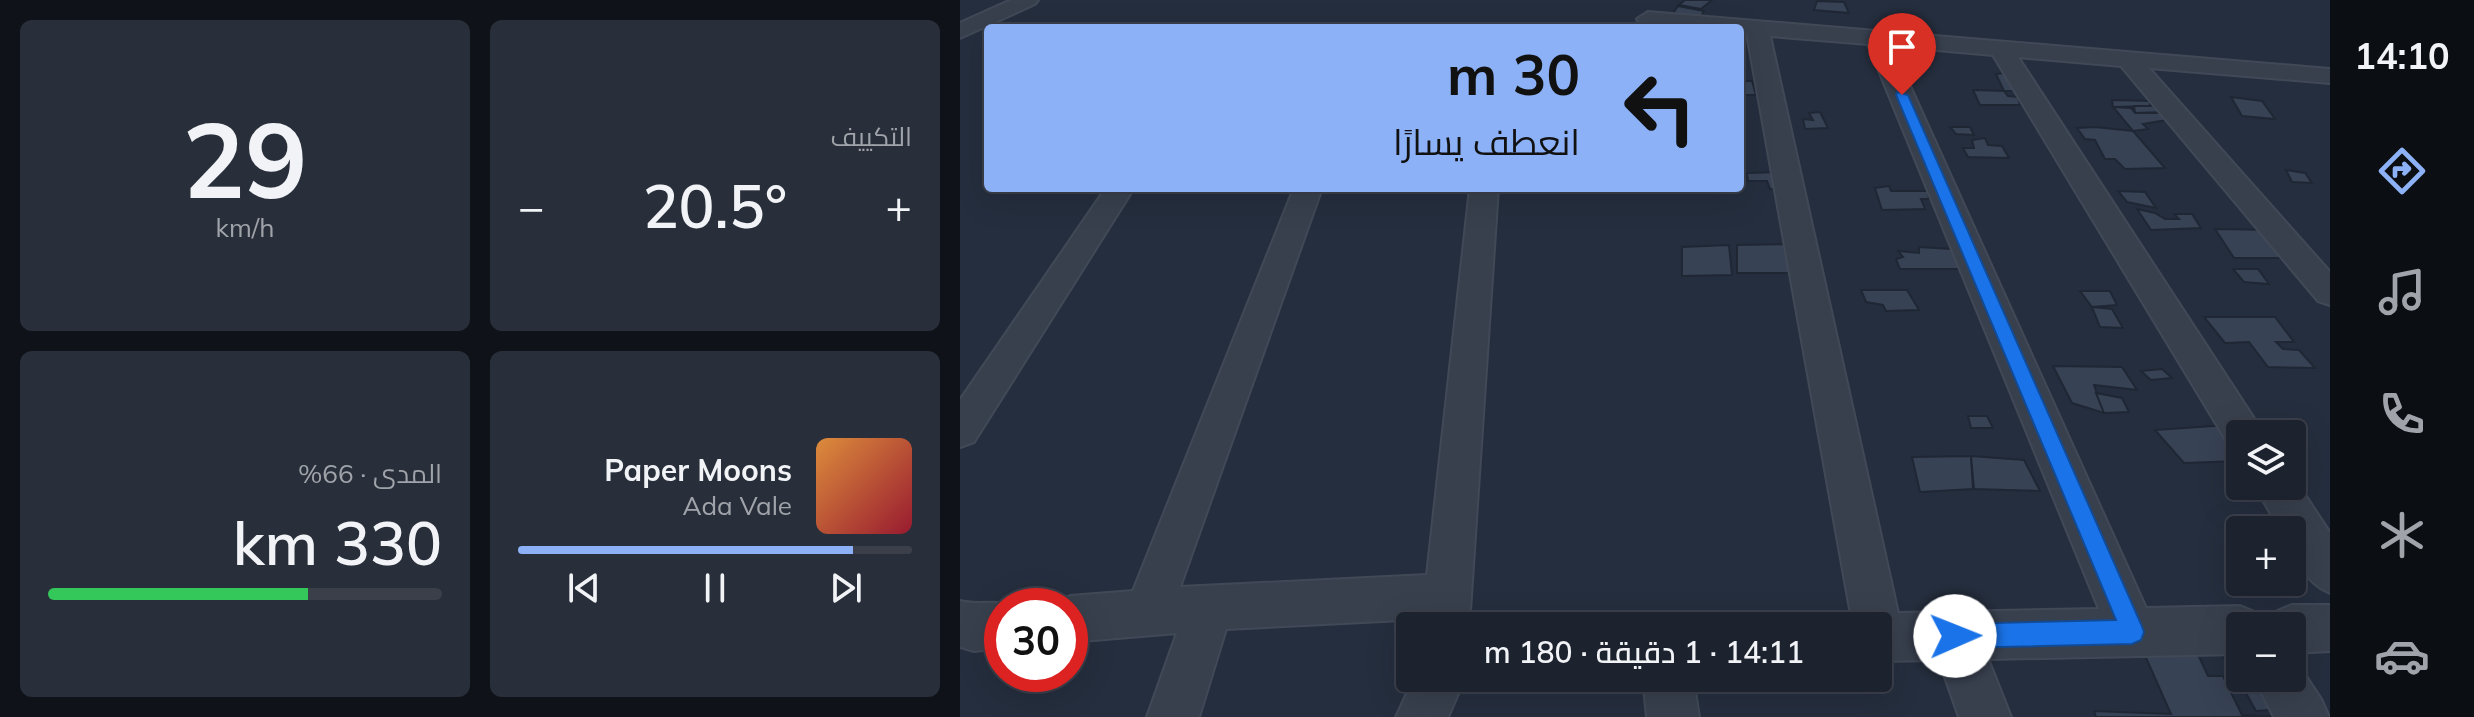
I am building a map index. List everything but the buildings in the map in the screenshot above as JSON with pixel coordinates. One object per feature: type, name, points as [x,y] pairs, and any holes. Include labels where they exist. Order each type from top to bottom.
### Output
[{"type":"street","points":[[960,31],[1028,0]]},
{"type":"street","points":[[1648,19],[1709,24]]},
{"type":"street","points":[[1744,27],[2330,76]]},
{"type":"street","points":[[1757,28],[1874,612]]},
{"type":"street","points":[[1877,39],[2132,632]]},
{"type":"street","points":[[2001,49],[2234,420]]},
{"type":"street","points":[[2128,59],[2330,293]]},
{"type":"street","points":[[960,431],[1117,192]]},
{"type":"street","points":[[1148,612],[1306,192]]},
{"type":"street","points":[[1088,617],[1209,607],[1446,611],[1484,192]]},
{"type":"street","points":[[2285,500],[2330,572]]},
{"type":"street","points":[[1173,717],[1209,607]]},
{"type":"street","points":[[2306,629],[2330,628]]},
{"type":"street","points":[[1892,634],[1955,636],[2226,630]]},
{"type":"street","points":[[1955,636],[1985,717]]},
{"type":"street","points":[[1422,717],[1434,692]]},
{"type":"street","points":[[1670,692],[1673,717]]},
{"type":"street","points":[[2288,692],[2303,717]]},
{"type":"route","points":[[1902,95],[2132,632],[1955,636]]}]
